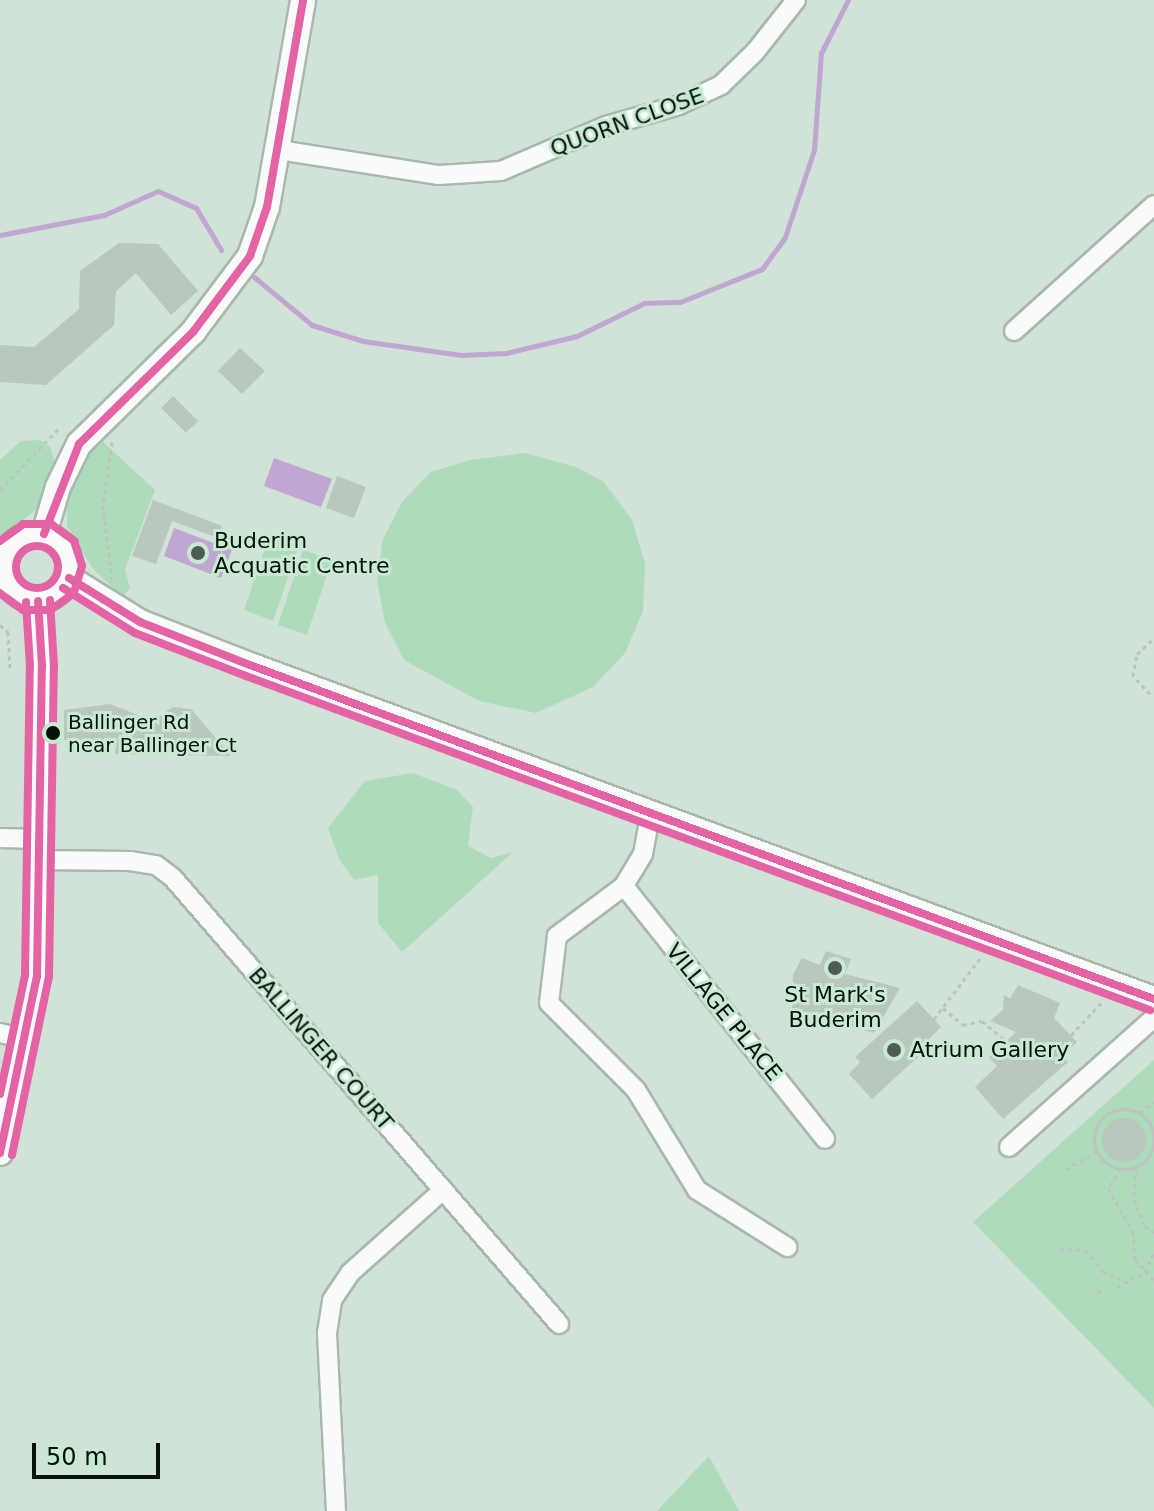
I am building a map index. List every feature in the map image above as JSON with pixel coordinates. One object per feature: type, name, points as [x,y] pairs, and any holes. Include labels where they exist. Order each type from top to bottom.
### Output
[{"type":"main road","points":[[44,534],[58,487],[79,444],[193,332],[250,256],[279,150],[303,0]]},
{"type":"main road","points":[[44,534],[68,554],[69,578],[54,596],[38,601],[10,587],[2,562],[20,538],[44,534]]},
{"type":"main road","points":[[69,578],[159,630],[1154,999]]},
{"type":"main road","points":[[0,1153],[37,976],[42,666],[38,601]]},
{"type":"street","name":"QUORN CLOSE","points":[[279,150],[439,175],[501,171],[577,137],[679,105],[721,85],[755,52],[796,0]]},
{"type":"street","points":[[1014,331],[1154,205]]},
{"type":"street","points":[[651,810],[643,854],[624,886],[557,936],[549,1003],[636,1090],[697,1190],[787,1247]]},
{"type":"street","name":"BALLINGER COURT","points":[[0,838],[39,849],[156,865],[173,878],[559,1324]]},
{"type":"street","name":"VILLAGE PLACE","points":[[624,886],[825,1139]]},
{"type":"street","points":[[1009,1147],[1154,1018]]},
{"type":"street","points":[[0,1033],[26,1039]]},
{"type":"street","points":[[336,1511],[327,1333],[332,1300],[350,1273],[443,1190]]},
{"type":"path","points":[[0,490],[58,429]]},
{"type":"path","points":[[113,438],[105,460],[103,505],[108,575],[116,583]]},
{"type":"path","points":[[0,625],[8,632],[10,668]]},
{"type":"path","points":[[1150,694],[1133,676],[1137,654],[1154,638]]},
{"type":"path","points":[[934,1019],[983,954]]},
{"type":"path","points":[[1071,1035],[1104,999]]},
{"type":"path","points":[[942,1007],[963,1025],[982,1021],[1006,1041]]},
{"type":"path","points":[[1140,1113],[1154,1101]]},
{"type":"path","points":[[1121,1169],[1097,1152],[1094,1133],[1103,1116],[1121,1108],[1140,1113],[1154,1139],[1148,1158],[1136,1166],[1121,1169],[1108,1188],[1133,1232],[1135,1259],[1154,1280]]},
{"type":"path","points":[[1066,1169],[1097,1152]]},
{"type":"path","points":[[1136,1166],[1134,1199],[1145,1226],[1154,1233]]},
{"type":"path","points":[[1060,1249],[1086,1250],[1103,1272],[1129,1283]]},
{"type":"path","points":[[1117,1287],[1145,1272],[1154,1253]]},
{"type":"path","points":[[1097,1293],[1102,1291]]},
{"type":"green space","points":[[40,440],[50,447],[56,465],[39,507],[0,538],[0,460],[21,441]]},
{"type":"green space","points":[[102,441],[155,490],[125,570],[130,588],[123,597],[93,569],[67,526],[67,489],[86,457]]},
{"type":"green space","points":[[525,453],[576,467],[604,482],[632,520],[645,564],[643,611],[625,653],[593,687],[536,713],[479,701],[404,660],[385,623],[377,581],[383,539],[402,502],[431,472],[470,460]]},
{"type":"green space","points":[[269,536],[299,546],[273,621],[244,610]]},
{"type":"green space","points":[[303,550],[332,560],[307,635],[278,625]]},
{"type":"green space","points":[[413,773],[457,790],[473,807],[468,846],[491,858],[513,852],[402,952],[378,923],[378,875],[354,880],[339,859],[328,828],[365,781]]},
{"type":"green space","points":[[1154,1060],[1154,1408],[973,1222]]},
{"type":"green space","points":[[709,1456],[739,1511],[657,1511]]},
{"type":"shaded area","points":[[274,458],[332,479],[321,507],[264,486]]},
{"type":"shaded area","name":"Buderim Acquatic Centre","points":[[174,528],[232,550],[221,578],[164,556]]},
{"type":"building","points":[[119,243],[158,244],[198,291],[171,315],[136,273],[116,291],[114,325],[46,385],[0,382],[0,345],[34,347],[79,309],[80,271]]},
{"type":"building","points":[[240,348],[265,371],[242,394],[218,371]]},
{"type":"building","points":[[173,396],[198,421],[186,433],[161,408]]},
{"type":"building","points":[[337,476],[366,487],[354,518],[326,508]]},
{"type":"building","points":[[153,500],[222,526],[218,538],[172,521],[156,564],[132,556]]},
{"type":"building","points":[[110,704],[153,721],[173,707],[191,709],[231,756],[115,754],[116,739],[64,740],[64,710]]},
{"type":"building","name":"St Mark's Buderim","points":[[826,951],[851,959],[845,974],[900,988],[874,1033],[825,1020],[817,1030],[805,1029],[802,1017],[792,1013],[793,975],[802,958],[820,965]]},
{"type":"building","points":[[1018,985],[1060,1003],[1054,1018],[1077,1042],[1062,1056],[1068,1062],[1003,1119],[975,1087],[997,1066],[989,1057],[1016,1032],[990,1021],[1003,1010],[1004,995],[1010,999]]},
{"type":"building","name":"Atrium Gallery","points":[[917,1001],[941,1027],[928,1040],[932,1044],[872,1099],[849,1074],[860,1062],[855,1057]]},
{"type":"building","points":[[1124,1118],[1140,1124],[1146,1140],[1140,1156],[1124,1162],[1108,1156],[1102,1140],[1108,1124]]},
{"type":"waterway","points":[[254,277],[312,325],[363,341],[461,355],[506,353],[577,336],[644,303],[680,302],[762,269],[785,237],[814,150],[821,53],[848,0]]},
{"type":"waterway","points":[[0,235],[104,215],[158,191],[196,208],[221,250]]},
{"type":"transit line","points":[[44,534],[79,444],[193,332],[250,256],[267,207],[303,0]]},
{"type":"transit line","points":[[0,541],[23,524],[51,524],[74,541],[82,566],[74,593],[51,610],[23,610],[0,593]]},
{"type":"transit line","points":[[37,546],[52,552],[58,567],[52,582],[37,588],[22,582],[16,567],[22,552],[37,546]]},
{"type":"transit line","points":[[69,578],[140,622],[250,665],[1154,999]]},
{"type":"transit line","points":[[63,588],[135,633],[1150,1010]]},
{"type":"transit line","points":[[12,1155],[49,977],[54,666],[50,600]]},
{"type":"transit line","points":[[0,1153],[37,976],[42,666],[38,601]]},
{"type":"transit line","points":[[0,1094],[25,975],[30,666],[26,602]]},
{"type":"place","name":"Buderim Acquatic Centre","points":[[198,553]]},
{"type":"place","name":"Ballinger Rd near Ballinger Ct","points":[[53,733]]},
{"type":"place","name":"St Mark's Buderim","points":[[835,968]]},
{"type":"place","name":"Atrium Gallery","points":[[894,1050]]}]
